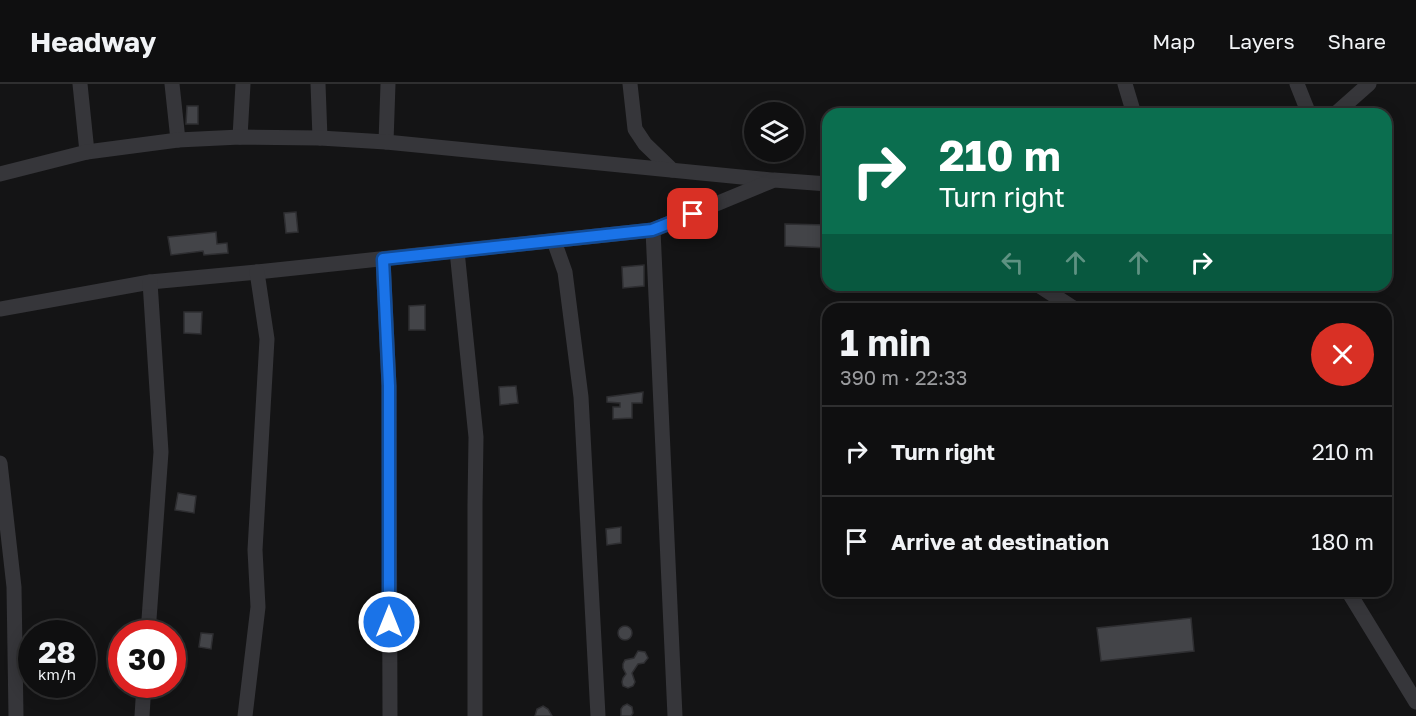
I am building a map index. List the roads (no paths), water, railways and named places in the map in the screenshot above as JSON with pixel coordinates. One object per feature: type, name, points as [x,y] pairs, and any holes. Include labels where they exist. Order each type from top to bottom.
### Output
[{"type":"street","points":[[80,84],[87,152]]},
{"type":"street","points":[[172,84],[178,140]]},
{"type":"street","points":[[240,136],[243,84]]},
{"type":"street","points":[[318,84],[320,138]]},
{"type":"street","points":[[386,141],[388,84]]},
{"type":"street","points":[[630,84],[635,129],[645,144],[672,170]]},
{"type":"street","points":[[1125,84],[1132,108]]},
{"type":"street","points":[[1297,84],[1307,108]]},
{"type":"street","points":[[1342,108],[1369,84]]},
{"type":"street","points":[[0,174],[87,152],[178,140],[240,136],[386,141],[822,184]]},
{"type":"street","points":[[0,309],[150,282],[652,230],[774,180]]},
{"type":"street","points":[[652,230],[675,716]]},
{"type":"street","points":[[554,241],[565,272],[582,397],[598,716]]},
{"type":"street","points":[[457,251],[476,437],[475,716]]},
{"type":"street","points":[[383,259],[389,386],[390,716]]},
{"type":"street","points":[[245,716],[258,607],[255,550],[267,339],[257,272]]},
{"type":"street","points":[[149,620],[161,452],[150,282]]},
{"type":"street","points":[[1047,291],[1066,303]]},
{"type":"street","points":[[0,463],[14,587],[16,716]]},
{"type":"street","points":[[1352,597],[1416,702]]},
{"type":"street","points":[[142,716],[143,698]]}]
